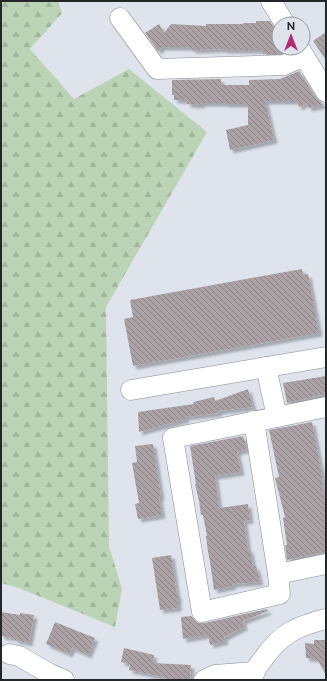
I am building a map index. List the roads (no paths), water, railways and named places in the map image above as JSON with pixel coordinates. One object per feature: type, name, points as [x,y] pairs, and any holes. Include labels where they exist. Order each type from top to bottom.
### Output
[{"type":"street","points":[[271,1],[280,16]]},
{"type":"street","points":[[120,18],[157,70],[284,66],[297,56]]},
{"type":"street","points":[[304,56],[326,92]]},
{"type":"street","points":[[131,390],[326,357]]},
{"type":"street","points":[[266,367],[277,416]]},
{"type":"street","points":[[254,422],[280,594],[202,612],[173,438],[326,407]]},
{"type":"street","points":[[278,574],[326,564]]},
{"type":"street","points":[[204,680],[215,675],[253,676],[271,647],[285,634],[308,623],[326,619]]},
{"type":"street","points":[[9,654],[19,656],[50,674],[64,680]]}]
